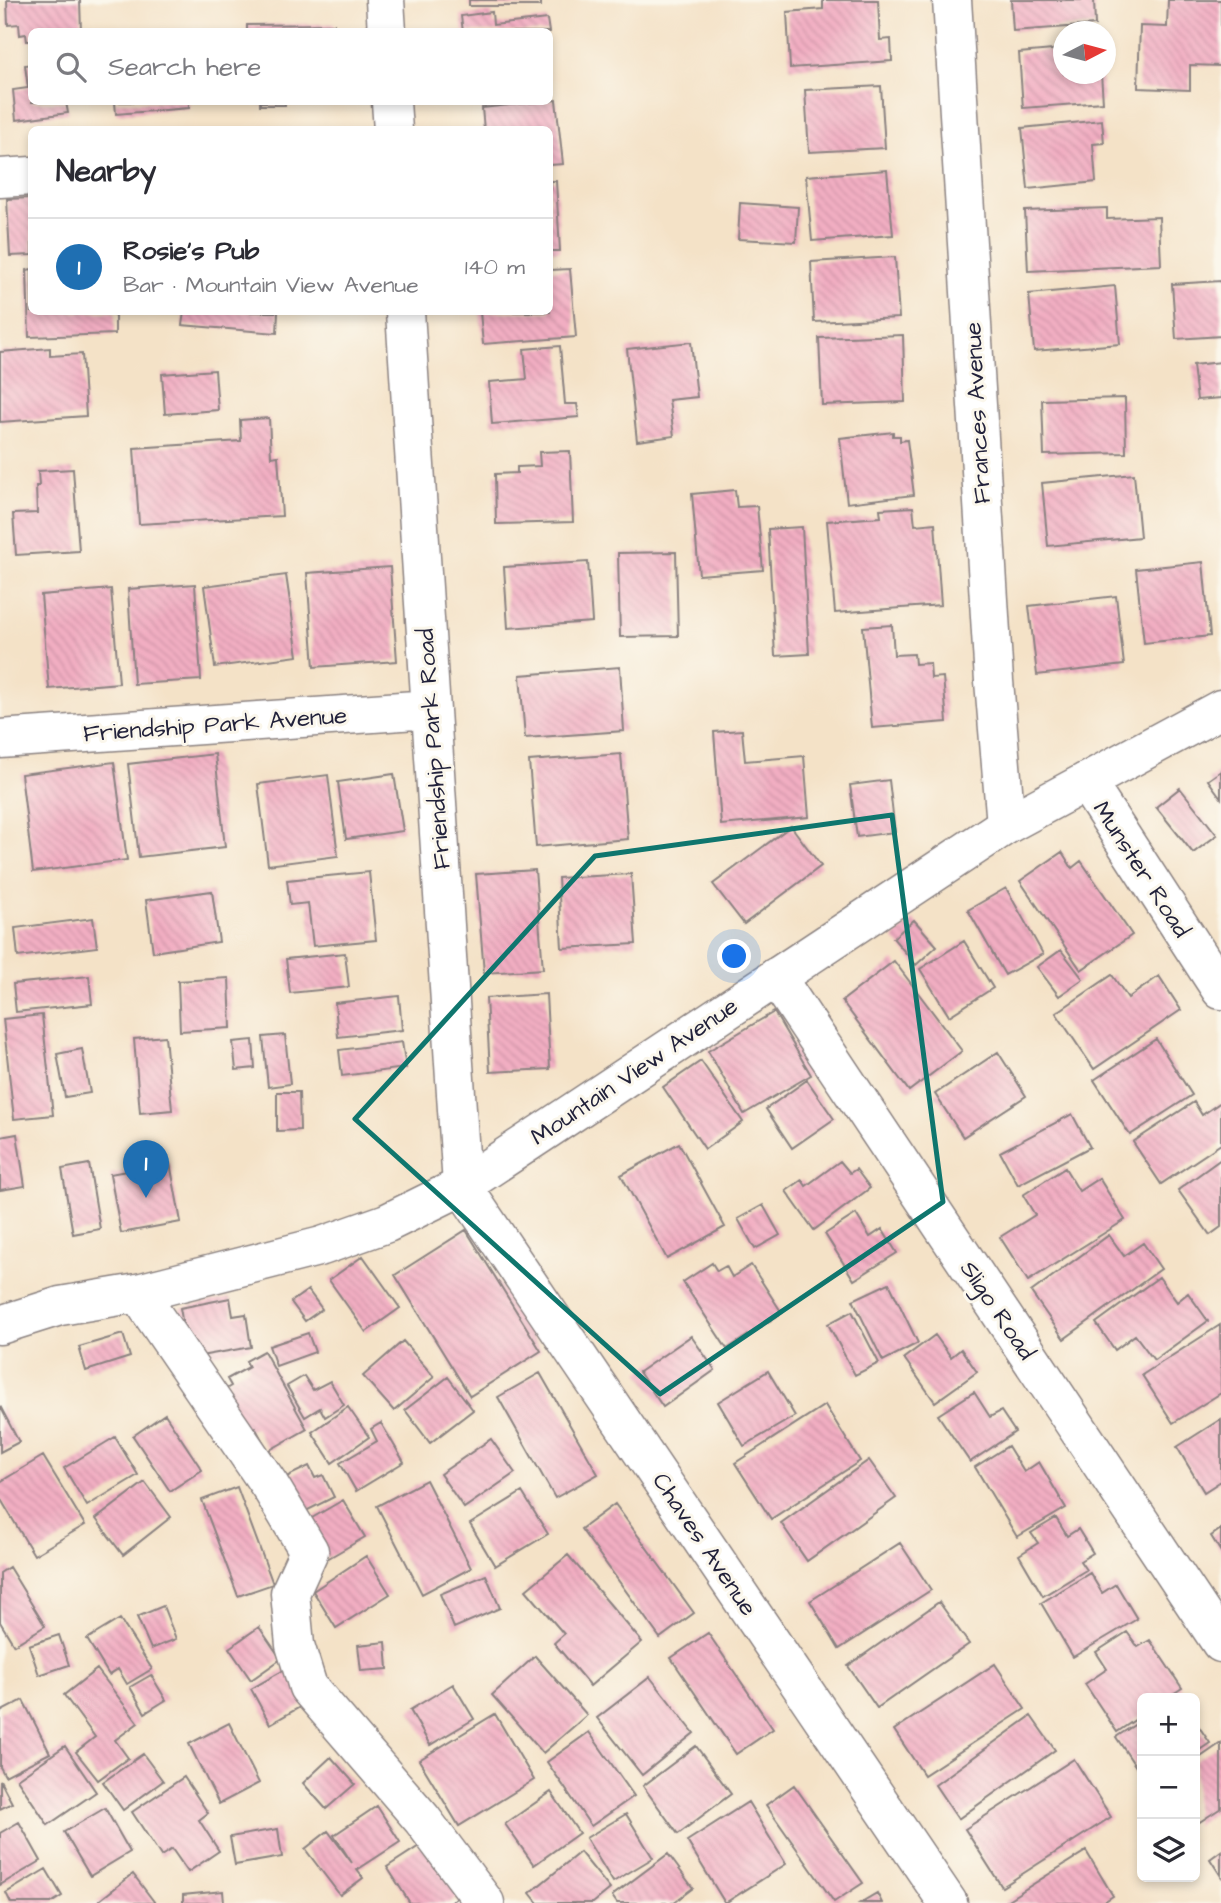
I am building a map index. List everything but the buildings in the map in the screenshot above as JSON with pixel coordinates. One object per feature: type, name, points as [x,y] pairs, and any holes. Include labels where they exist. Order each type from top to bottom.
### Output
[{"type":"street","points":[[385,0],[387,28]]},
{"type":"street","name":"Frances Avenue","points":[[952,0],[994,681],[1006,825]]},
{"type":"street","points":[[391,105],[393,126]]},
{"type":"street","points":[[0,178],[28,176]]},
{"type":"street","name":"Friendship Park Road","points":[[405,315],[462,1186]]},
{"type":"street","name":"Friendship Park Avenue","points":[[0,739],[430,709]]},
{"type":"street","name":"Mountain View Avenue","points":[[0,1325],[60,1306],[138,1293],[322,1247],[387,1223],[462,1186],[1006,825],[1221,709]]},
{"type":"street","name":"Munster Road","points":[[1086,782],[1221,990]]},
{"type":"street","name":"Sligo Road","points":[[776,977],[1221,1643]]},
{"type":"street","name":"Chaves Avenue","points":[[462,1186],[948,1903]]},
{"type":"street","points":[[138,1293],[270,1486],[309,1551],[290,1593],[295,1645],[308,1687],[422,1819],[485,1903]]},
{"type":"highlighted area","points":[[892,815],[943,1202],[660,1394],[355,1119],[595,856]]},
{"type":"place","name":"Rosie's Pub","points":[[146,1198]]}]
